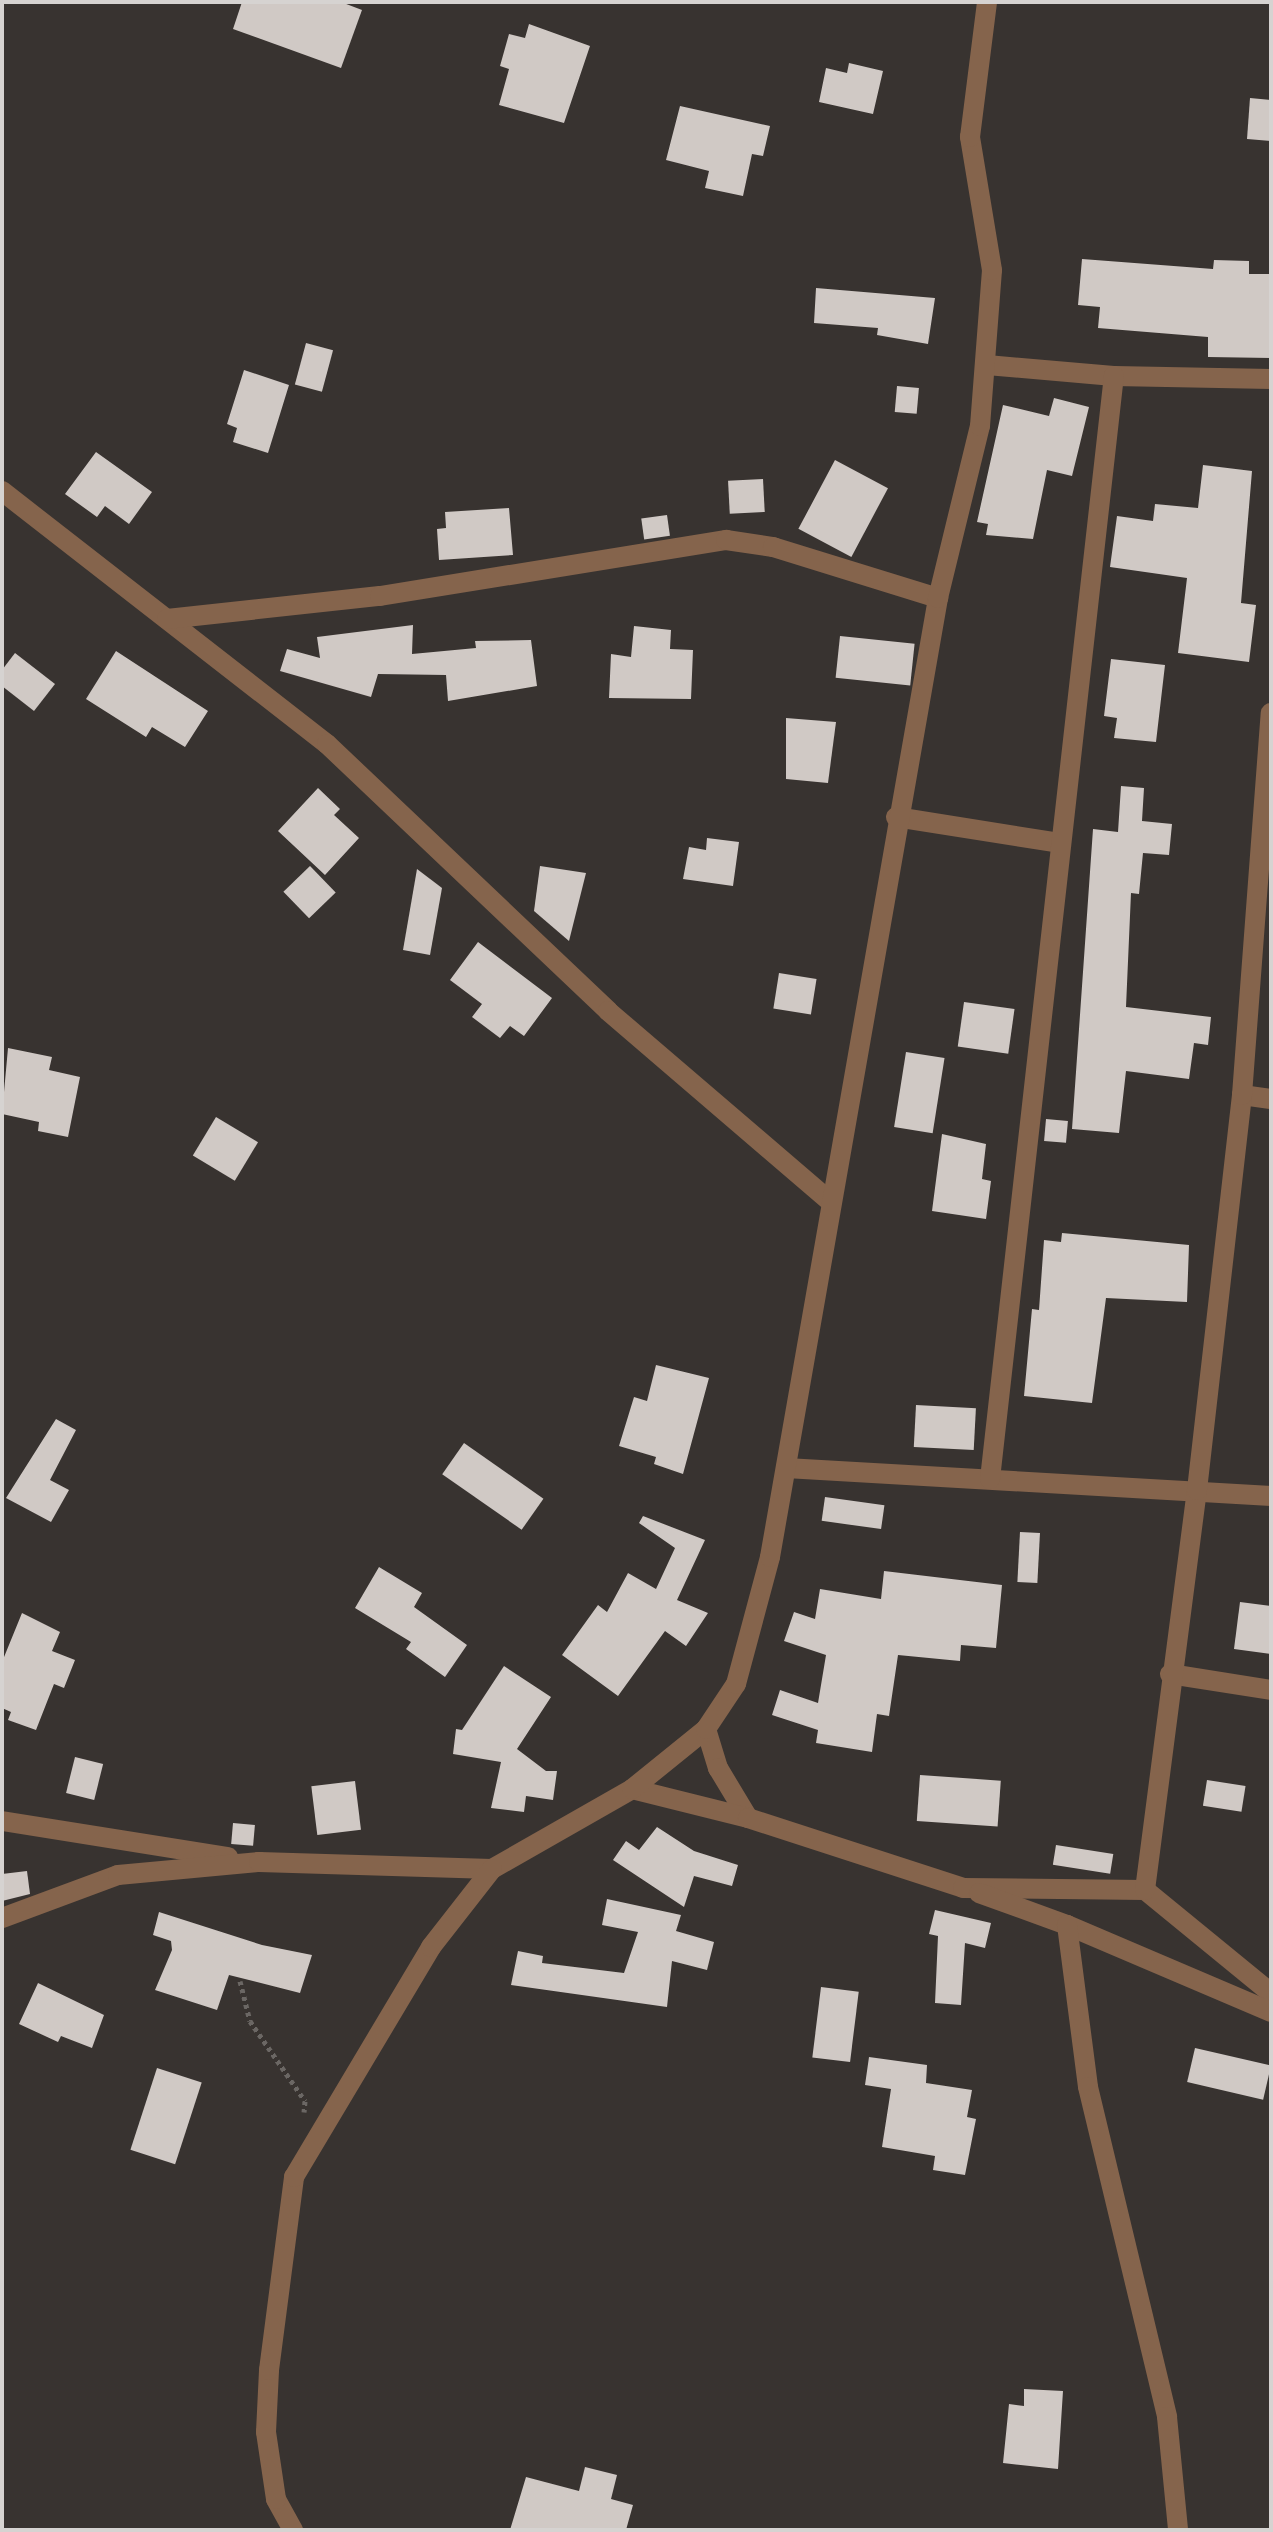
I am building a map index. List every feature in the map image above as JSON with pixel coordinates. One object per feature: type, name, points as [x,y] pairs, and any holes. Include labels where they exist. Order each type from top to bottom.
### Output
[{"type":"street","points":[[293,2530],[276,2499],[266,2432],[269,2370],[294,2177],[431,1947],[492,1869],[632,1789],[706,1729],[736,1684],[786,1468],[896,817],[938,598],[980,426],[992,270],[970,137],[987,2]]},
{"type":"street","points":[[987,365],[1114,376],[1271,379]]},
{"type":"street","points":[[990,1479],[1114,376]]},
{"type":"street","points":[[2,491],[167,619],[217,663],[327,744],[608,1011],[831,1202]]},
{"type":"street","points":[[167,619],[380,596],[726,540],[773,547],[938,598]]},
{"type":"street","points":[[1145,1890],[1170,1674],[1197,1490],[1242,1095],[1271,713]]},
{"type":"street","points":[[896,817],[1061,843]]},
{"type":"street","points":[[1242,1095],[1271,1099]]},
{"type":"street","points":[[786,1468],[1271,1496]]},
{"type":"street","points":[[1170,1674],[1271,1690]]},
{"type":"street","points":[[706,1729],[718,1768],[748,1818]]},
{"type":"street","points":[[632,1789],[748,1818],[963,1888],[1067,1925],[1271,2012]]},
{"type":"street","points":[[2,1821],[259,1862]]},
{"type":"street","points":[[2,1918],[118,1875],[259,1862],[492,1869]]},
{"type":"street","points":[[963,1888],[1145,1890],[1271,1993]]},
{"type":"street","points":[[1067,1925],[1088,2087],[1167,2417],[1178,2530]]},
{"type":"path","points":[[240,1981],[250,2021],[305,2101],[302,2122]]},
{"type":"building","points":[[242,2],[341,2],[362,10],[341,68],[233,29]]},
{"type":"building","points":[[529,24],[590,46],[564,123],[499,105],[509,69],[500,66],[509,34],[525,38]]},
{"type":"building","points":[[849,63],[883,71],[873,114],[819,102],[826,68],[847,73]]},
{"type":"building","points":[[1250,98],[1271,100],[1271,141],[1247,139]]},
{"type":"building","points":[[680,106],[770,126],[763,156],[752,154],[743,196],[705,188],[709,171],[666,160]]},
{"type":"building","points":[[1082,259],[1213,269],[1214,260],[1249,261],[1249,274],[1271,274],[1271,358],[1208,357],[1208,337],[1098,328],[1100,307],[1078,305]]},
{"type":"building","points":[[816,288],[935,298],[928,344],[877,335],[878,328],[814,323]]},
{"type":"building","points":[[306,343],[333,350],[322,392],[295,385]]},
{"type":"building","points":[[244,370],[289,385],[268,453],[233,442],[237,428],[227,424]]},
{"type":"building","points":[[897,386],[919,388],[917,414],[895,412]]},
{"type":"building","points":[[1054,398],[1089,407],[1072,476],[1047,470],[1033,539],[986,535],[988,524],[977,522],[1003,405],[1049,416]]},
{"type":"building","points":[[96,452],[152,492],[129,524],[105,506],[97,517],[65,494]]},
{"type":"building","points":[[835,460],[888,488],[851,557],[798,529]]},
{"type":"building","points":[[1203,465],[1252,471],[1241,603],[1256,605],[1249,662],[1178,653],[1187,578],[1110,567],[1117,516],[1153,521],[1155,504],[1198,508]]},
{"type":"building","points":[[763,479],[765,512],[730,514],[728,481]]},
{"type":"building","points":[[509,508],[513,555],[439,560],[437,529],[446,528],[445,512]]},
{"type":"building","points":[[667,515],[670,536],[644,539],[641,519]]},
{"type":"building","points":[[413,625],[412,654],[476,648],[475,641],[531,640],[537,686],[448,701],[446,675],[378,674],[371,697],[280,671],[287,649],[320,658],[317,637]]},
{"type":"building","points":[[634,626],[671,630],[670,649],[693,650],[691,699],[609,698],[611,654],[631,657]]},
{"type":"building","points":[[840,636],[915,644],[910,686],[836,678]]},
{"type":"building","points":[[116,651],[208,711],[185,747],[152,727],[146,737],[86,699]]},
{"type":"building","points":[[15,653],[55,684],[34,711],[2,686],[2,670]]},
{"type":"building","points":[[1111,659],[1165,665],[1156,742],[1114,738],[1117,718],[1104,716]]},
{"type":"building","points":[[786,718],[836,722],[828,783],[786,779]]},
{"type":"building","points":[[1121,786],[1144,788],[1142,821],[1172,824],[1169,855],[1143,853],[1139,894],[1131,893],[1126,1007],[1211,1017],[1208,1045],[1194,1043],[1189,1079],[1126,1071],[1119,1133],[1072,1129],[1093,829],[1118,832]]},
{"type":"building","points":[[318,788],[340,809],[334,815],[359,838],[325,875],[278,831]]},
{"type":"building","points":[[707,838],[739,842],[733,886],[683,879],[689,847],[706,850]]},
{"type":"building","points":[[310,866],[336,893],[309,918],[283,892]]},
{"type":"building","points":[[540,866],[586,873],[569,941],[534,911]]},
{"type":"building","points":[[417,869],[442,888],[430,955],[403,950]]},
{"type":"building","points":[[478,942],[552,998],[524,1036],[510,1026],[500,1038],[472,1017],[482,1004],[450,980]]},
{"type":"building","points":[[779,973],[817,979],[811,1015],[773,1009]]},
{"type":"building","points":[[964,1002],[1015,1009],[1008,1054],[958,1047]]},
{"type":"building","points":[[8,1048],[52,1057],[49,1070],[80,1077],[68,1137],[38,1131],[39,1122],[2,1114]]},
{"type":"building","points":[[906,1052],[945,1058],[933,1133],[894,1127]]},
{"type":"building","points":[[216,1117],[258,1142],[235,1181],[193,1156]]},
{"type":"building","points":[[1046,1119],[1068,1121],[1066,1143],[1044,1141]]},
{"type":"building","points":[[942,1134],[986,1144],[982,1179],[991,1181],[986,1219],[932,1211]]},
{"type":"building","points":[[1062,1233],[1189,1245],[1187,1302],[1106,1298],[1092,1403],[1024,1396],[1032,1309],[1039,1310],[1044,1240],[1061,1242]]},
{"type":"building","points":[[656,1365],[709,1378],[683,1474],[654,1464],[656,1457],[619,1446],[634,1397],[647,1401]]},
{"type":"building","points":[[916,1405],[976,1408],[974,1450],[914,1447]]},
{"type":"building","points":[[56,1419],[76,1430],[50,1480],[69,1490],[51,1522],[6,1498]]},
{"type":"building","points":[[464,1443],[543,1499],[522,1530],[442,1474]]},
{"type":"building","points":[[825,1497],[884,1505],[881,1529],[822,1521]]},
{"type":"building","points":[[643,1516],[705,1540],[677,1600],[708,1613],[686,1646],[665,1631],[618,1696],[562,1655],[598,1605],[607,1612],[628,1573],[656,1589],[675,1548],[639,1523]]},
{"type":"building","points":[[1020,1532],[1040,1533],[1037,1583],[1017,1582]]},
{"type":"building","points":[[379,1567],[422,1593],[414,1607],[467,1645],[445,1677],[406,1649],[411,1642],[355,1608]]},
{"type":"building","points":[[884,1571],[1002,1585],[996,1648],[961,1645],[960,1661],[898,1655],[889,1716],[877,1714],[872,1752],[816,1743],[818,1730],[772,1715],[780,1690],[818,1703],[826,1655],[784,1641],[794,1612],[815,1619],[820,1589],[881,1599]]},
{"type":"building","points":[[1240,1602],[1271,1606],[1271,1654],[1234,1649]]},
{"type":"building","points":[[22,1613],[60,1632],[52,1651],[75,1660],[64,1688],[54,1684],[36,1730],[8,1720],[11,1712],[2,1708],[2,1662]]},
{"type":"building","points":[[504,1666],[551,1697],[517,1749],[546,1771],[557,1771],[553,1800],[526,1796],[524,1812],[491,1808],[501,1762],[453,1754],[456,1729],[462,1730]]},
{"type":"building","points":[[75,1757],[103,1764],[94,1800],[66,1793]]},
{"type":"building","points":[[920,1775],[1001,1781],[998,1827],[917,1821]]},
{"type":"building","points":[[1207,1780],[1246,1786],[1241,1812],[1203,1806]]},
{"type":"building","points":[[355,1781],[361,1830],[317,1835],[311,1786]]},
{"type":"building","points":[[233,1823],[255,1825],[253,1846],[231,1844]]},
{"type":"building","points":[[657,1827],[694,1851],[738,1865],[732,1886],[694,1876],[684,1907],[613,1860],[626,1841],[639,1850]]},
{"type":"building","points":[[1056,1845],[1113,1854],[1110,1874],[1053,1865]]},
{"type":"building","points":[[27,1871],[30,1894],[2,1901],[2,1874]]},
{"type":"building","points":[[607,1899],[681,1915],[676,1931],[714,1942],[707,1970],[672,1961],[667,2007],[511,1985],[518,1951],[543,1956],[542,1963],[624,1973],[638,1932],[602,1925]]},
{"type":"building","points":[[935,1910],[991,1923],[985,1948],[965,1943],[961,2005],[935,2003],[938,1936],[929,1934]]},
{"type":"building","points":[[159,1912],[262,1945],[312,1955],[300,1993],[229,1975],[217,2010],[155,1990],[172,1950],[171,1941],[153,1935]]},
{"type":"building","points":[[38,1983],[104,2015],[92,2048],[61,2036],[58,2042],[19,2024]]},
{"type":"building","points":[[821,1987],[859,1992],[850,2062],[812,2057]]},
{"type":"building","points":[[1195,2048],[1271,2066],[1263,2100],[1187,2082]]},
{"type":"building","points":[[869,2057],[927,2065],[926,2083],[972,2090],[967,2117],[976,2119],[965,2175],[933,2170],[935,2156],[882,2147],[891,2089],[865,2085]]},
{"type":"building","points":[[157,2068],[202,2083],[175,2164],[130,2150]]},
{"type":"building","points":[[1024,2389],[1063,2391],[1058,2469],[1003,2463],[1009,2404],[1024,2406]]},
{"type":"building","points":[[585,2467],[617,2475],[611,2499],[633,2505],[626,2530],[510,2530],[526,2477],[579,2491]]}]
